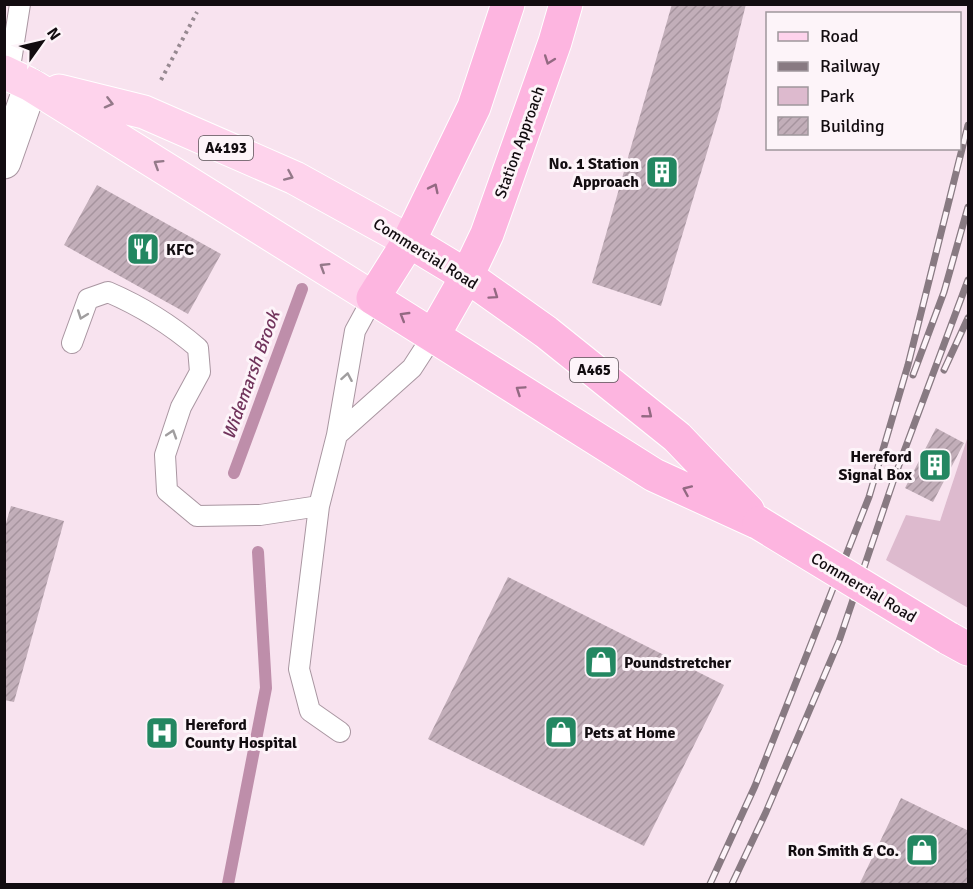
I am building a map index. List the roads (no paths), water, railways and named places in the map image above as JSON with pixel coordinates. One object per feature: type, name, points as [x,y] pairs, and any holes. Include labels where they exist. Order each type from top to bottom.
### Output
[{"type":"highway","points":[[374,298],[409,241],[474,107],[508,4]]},
{"type":"highway","name":"Station Approach","points":[[434,334],[467,276],[487,234],[555,42],[566,4]]},
{"type":"highway","name":"Commercial Road","points":[[409,241],[467,276],[546,332],[677,437],[759,523]]},
{"type":"highway","name":"Commercial Road","points":[[374,298],[434,334],[654,476],[759,523],[958,643]]},
{"type":"main road","name":"Commercial Road","points":[[15,77],[144,112],[295,178],[409,241]]},
{"type":"main road","name":"Commercial Road","points":[[15,77],[374,298]]},
{"type":"street","points":[[4,162],[15,77]]},
{"type":"lane","points":[[15,77],[20,4]]},
{"type":"lane","points":[[72,343],[88,299],[108,292],[147,309],[198,348],[200,372],[181,407],[165,455],[167,491],[197,516],[261,515],[319,506]]},
{"type":"lane","points":[[340,732],[309,711],[299,669],[319,506],[337,435],[355,331],[374,298]]},
{"type":"lane","points":[[337,435],[411,368],[434,334]]},
{"type":"waterway","name":"Widemarsh Brook","points":[[234,473],[302,289]]},
{"type":"waterway","name":"Widemarsh Brook","points":[[228,884],[266,688],[258,552]]},
{"type":"railway","points":[[710,884],[755,786],[869,497],[908,365],[968,125]]},
{"type":"railway","points":[[913,375],[944,292],[968,207]]},
{"type":"railway","points":[[732,884],[766,812],[839,641],[896,473],[968,280]]},
{"type":"railway","points":[[944,370],[968,318]]},
{"type":"place","name":"No. 1 Station Approach","points":[[662,172]]},
{"type":"place","name":"KFC","points":[[143,249]]},
{"type":"place","name":"Hereford Signal Box","points":[[935,465]]},
{"type":"place","name":"Poundstretcher","points":[[601,662]]},
{"type":"place","name":"Pets at Home","points":[[561,732]]},
{"type":"place","name":"Hereford County Hospital","points":[[162,733]]},
{"type":"place","name":"Ron Smith & Co.","points":[[922,850]]}]
